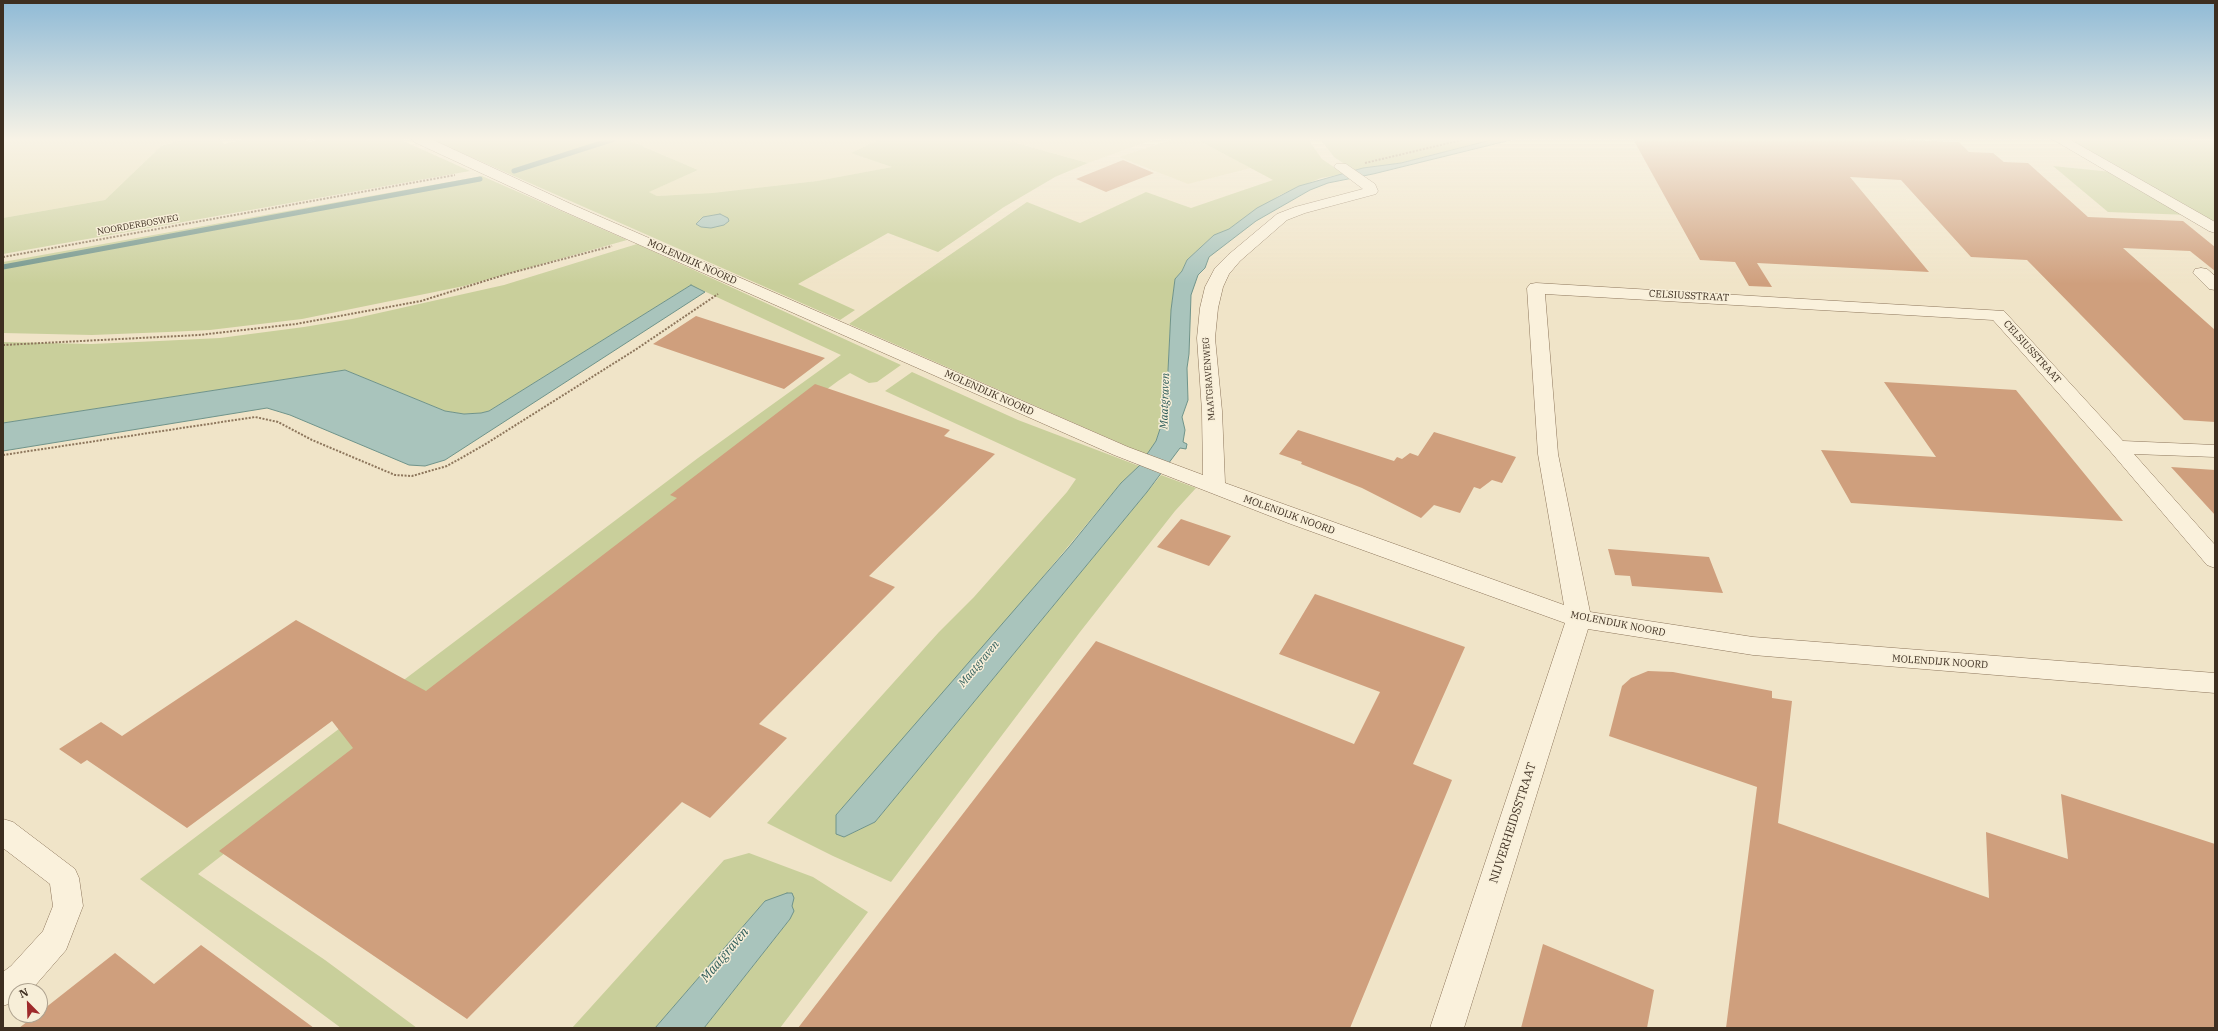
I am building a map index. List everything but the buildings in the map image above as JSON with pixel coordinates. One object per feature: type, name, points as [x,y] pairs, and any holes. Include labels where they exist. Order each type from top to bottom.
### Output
[{"type":"street","name":"MOLENDIJK NOORD","points":[[526,187],[638,239],[1136,457],[1296,518],[1580,619],[1674,635],[1754,646],[2215,683]]},
{"type":"street","name":"MAATGRAVENWEG","points":[[1214,487],[1212,411],[1206,338],[1209,308],[1214,288],[1221,272],[1234,258],[1282,217],[1300,210],[1371,191],[1370,187]]},
{"type":"street","points":[[2144,187],[2215,228]]},
{"type":"street","points":[[2201,273],[2215,285]]},
{"type":"street","name":"CELSIUSSTRAAT","points":[[1580,619],[1548,454],[1536,288],[1998,314],[2117,446],[2215,560]]},
{"type":"street","points":[[2117,446],[2215,451]]},
{"type":"street","name":"NIJVERHEIDSSTRAAT","points":[[1447,1028],[1580,619]]},
{"type":"street","points":[[3,831],[64,878],[68,906],[55,940],[22,977],[3,991]]},
{"type":"path","name":"NOORDERBOSWEG","points":[[3,256],[386,187]]},
{"type":"path","points":[[3,345],[199,336],[296,324],[421,301],[507,274],[638,239]]},
{"type":"path","points":[[3,455],[255,417],[278,422],[312,440],[395,475],[412,476],[430,472],[447,466],[533,416],[563,394],[657,336],[734,281]]},
{"type":"shaded area","points":[[3,187],[118,187],[105,200],[3,218]]},
{"type":"shaded area","points":[[659,187],[764,187],[712,193],[657,196],[648,192]]},
{"type":"green space","points":[[118,187],[379,187],[3,254],[3,218],[105,200]]},
{"type":"green space","points":[[420,187],[507,187],[627,240],[464,286],[302,319],[210,330],[92,335],[3,333],[3,262]]},
{"type":"green space","points":[[539,187],[660,187],[649,192],[657,196],[712,193],[764,187],[1038,187],[1004,207],[938,252],[888,233],[798,284],[855,310],[840,320]],"holes":[[[713,215],[726,224],[711,228],[701,227],[699,220]]]},
{"type":"green space","points":[[1252,187],[1299,187],[1280,195],[1229,229],[1214,235],[1187,260],[1182,271],[1175,279],[1171,310],[1166,411],[1156,441],[1147,455],[849,324],[1027,202],[1080,223],[1146,192],[1191,208]]},
{"type":"green space","points":[[2078,187],[2139,187],[2190,215],[2108,212]]},
{"type":"green space","points":[[2153,187],[2215,187],[2215,222]]},
{"type":"green space","points":[[637,244],[901,365],[877,382],[869,383],[850,373],[838,381],[695,487],[198,874],[325,960],[417,1028],[341,1028],[140,879],[698,458],[841,355],[691,285],[489,411],[481,413],[464,414],[445,411],[345,370],[3,423],[3,342],[91,344],[220,338],[304,327],[352,319],[504,285]]},
{"type":"green space","points":[[912,372],[1018,420],[1139,466],[1121,483],[1006,621],[836,815],[836,833],[844,837],[875,822],[1161,475],[1196,488],[1175,511],[1080,632],[891,882],[833,856],[767,823],[939,632],[974,597],[1067,492],[1076,479],[885,391]]},
{"type":"green space","points":[[749,853],[813,877],[868,912],[780,1028],[704,1028],[790,919],[765,901],[655,1028],[572,1028],[724,860]]},
{"type":"water","name":"Maatgraven","points":[[1297,187],[1317,187],[1256,221],[1209,257],[1205,268],[1198,275],[1191,295],[1189,354],[1187,368],[1188,400],[1182,417],[1185,430],[1183,442],[1187,444],[1186,449],[1180,448],[1147,492],[875,822],[844,837],[836,834],[836,815],[1069,547],[1121,483],[1139,466],[1156,441],[1166,411],[1171,310],[1175,279],[1182,271],[1187,260],[1214,235],[1229,229],[1257,208]]},
{"type":"water","points":[[720,214],[728,218],[729,221],[724,225],[711,228],[701,227],[696,224],[703,217]]},
{"type":"water","points":[[691,285],[705,292],[445,460],[425,466],[409,465],[290,415],[267,408],[3,451],[3,423],[345,370],[445,411],[464,414],[481,413],[489,411]]},
{"type":"water","name":"Maatgraven","points":[[787,893],[792,893],[794,898],[792,906],[794,911],[790,919],[704,1028],[655,1028],[765,901]]},
{"type":"waterway","points":[[3,267],[436,187]]}]
